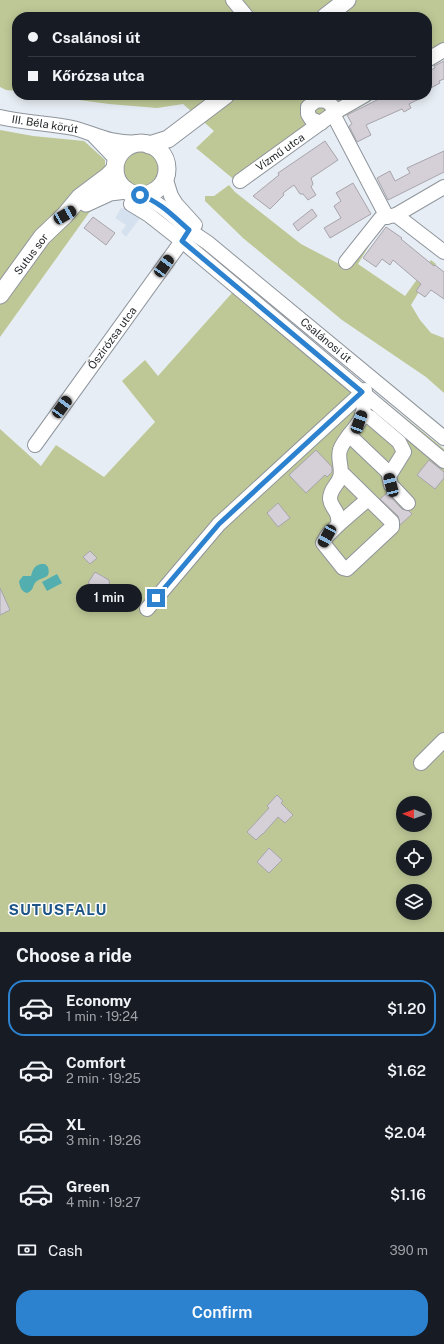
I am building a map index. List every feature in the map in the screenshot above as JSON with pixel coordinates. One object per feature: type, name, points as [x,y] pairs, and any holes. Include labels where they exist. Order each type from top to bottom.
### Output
[{"type":"main road","points":[[331,12],[347,0]]},
{"type":"main road","points":[[65,215],[80,197],[108,176],[123,150],[128,146],[168,138],[220,100]]},
{"type":"main road","points":[[65,215],[94,198],[110,192],[132,196],[148,194],[155,190],[161,184],[175,148],[210,108]]},
{"type":"main road","points":[[144,144],[160,152],[166,170]]},
{"type":"main road","points":[[116,164],[118,181],[132,196]]},
{"type":"main road","name":"Sutus sor","points":[[0,295],[42,237],[65,215]]},
{"type":"street","points":[[233,0],[243,12]]},
{"type":"street","points":[[432,57],[444,50]]},
{"type":"street","name":"Vízmű utca","points":[[321,124],[311,119],[308,114],[308,107],[312,103],[317,100],[327,101],[335,112]]},
{"type":"street","name":"Vízmű utca","points":[[240,181],[321,124],[335,112],[356,100]]},
{"type":"street","points":[[335,112],[392,216],[444,252]]},
{"type":"street","name":"III. Béla körút","points":[[0,117],[22,122],[73,128],[90,132],[110,140],[144,144]]},
{"type":"street","name":"III. Béla körút","points":[[90,132],[116,164]]},
{"type":"street","name":"Csalánosi út","points":[[166,170],[171,196],[208,243],[444,438]]},
{"type":"street","points":[[346,262],[380,218],[392,216],[444,187]]},
{"type":"street","name":"Csalánosi út","points":[[132,196],[151,199],[160,204],[186,236],[208,243]]},
{"type":"street","points":[[186,236],[360,394],[444,461]]},
{"type":"street","name":"Őszirózsa utca","points":[[35,445],[186,236]]},
{"type":"street","points":[[147,609],[219,524],[376,381]]},
{"type":"street","points":[[338,525],[339,518],[330,500],[333,487],[340,479],[340,449],[359,422],[362,414],[363,404],[360,394]]},
{"type":"street","points":[[362,414],[370,418],[400,442],[404,452],[389,476],[391,485],[408,503]]},
{"type":"street","points":[[349,435],[390,474]]},
{"type":"street","points":[[341,472],[368,498],[392,522],[392,527],[347,569],[343,568],[323,543],[327,536],[368,498]]},
{"type":"street","points":[[421,763],[444,740]]},
{"type":"shaded area","points":[[121,208],[131,209],[141,217],[126,237],[121,232],[126,225],[115,218]]},
{"type":"green space","points":[[0,0],[444,0],[444,59],[432,66],[432,12],[12,12],[12,91],[0,87]]},
{"type":"green space","points":[[79,100],[372,100],[307,138],[243,187],[196,148],[214,131],[183,104],[157,108]]},
{"type":"green space","points":[[0,130],[33,136],[84,141],[105,160],[105,174],[91,210],[0,337]]},
{"type":"green space","points":[[140,148],[148,150],[154,154],[158,160],[160,168],[158,176],[154,182],[148,186],[140,188],[132,186],[126,182],[122,176],[120,168],[122,160],[126,154],[132,150]]},
{"type":"green space","points":[[229,185],[235,192],[301,244],[345,267],[369,237],[372,241],[358,264],[405,296],[431,260],[436,264],[411,305],[420,320],[431,333],[444,338],[444,393],[426,377],[342,320],[243,238],[205,201],[205,196],[214,196]]},
{"type":"green space","points":[[240,284],[444,449],[444,932],[0,932],[0,429],[41,466],[56,445],[104,477],[155,422],[122,381],[145,360],[158,376]]},
{"type":"water","points":[[41,564],[45,564],[48,567],[49,574],[35,582],[30,592],[27,593],[23,591],[19,581],[23,576],[31,576],[34,568]]},
{"type":"water","points":[[57,574],[62,583],[47,591],[42,582]]},
{"type":"building","points":[[444,61],[444,79],[439,81],[440,83],[432,87],[432,70],[435,68],[434,66]]},
{"type":"building","points":[[377,100],[417,100],[409,104],[411,108],[404,112],[402,109],[366,125],[371,135],[357,142],[349,126],[352,124],[347,115]]},
{"type":"building","points":[[325,141],[338,160],[311,178],[313,184],[311,187],[316,195],[308,200],[303,194],[300,194],[294,185],[283,193],[284,195],[270,209],[253,196],[279,175],[278,173]]},
{"type":"building","points":[[444,151],[444,172],[388,200],[377,178],[390,171],[395,181],[410,173],[407,168]]},
{"type":"building","points":[[353,183],[371,214],[330,238],[324,228],[341,218],[334,206],[341,201],[336,193]]},
{"type":"building","points":[[312,209],[317,216],[298,231],[293,224]]},
{"type":"building","points":[[93,217],[115,233],[106,245],[84,228]]},
{"type":"building","points":[[386,227],[402,238],[401,239],[434,266],[435,265],[444,272],[444,299],[431,290],[425,297],[416,291],[421,284],[393,260],[390,265],[382,259],[376,267],[363,258]]},
{"type":"building","points":[[316,450],[332,467],[332,472],[327,477],[325,475],[306,493],[289,475]]},
{"type":"building","points":[[429,460],[444,472],[444,478],[435,489],[417,475]]},
{"type":"building","points":[[387,493],[402,509],[409,511],[412,514],[400,525],[398,516],[380,499]]},
{"type":"building","points":[[278,503],[290,518],[278,527],[267,513]]},
{"type":"building","points":[[90,551],[97,558],[90,564],[83,557]]},
{"type":"building","points":[[95,572],[109,580],[112,605],[99,607],[98,597],[89,602],[83,592],[93,586],[88,583]]},
{"type":"building","points":[[0,588],[10,610],[0,615]]},
{"type":"building","points":[[131,594],[138,602],[131,609],[123,601]]},
{"type":"building","points":[[277,795],[283,801],[281,803],[293,815],[285,823],[278,817],[256,840],[247,832],[269,808],[267,806]]},
{"type":"building","points":[[269,848],[282,860],[269,873],[257,862]]},
{"type":"district","name":"SUTUSFALU","points":[[58,909]]},
{"type":"route","points":[[140,195],[160,204],[189,230],[182,241],[362,392],[219,524],[156,598]]}]
